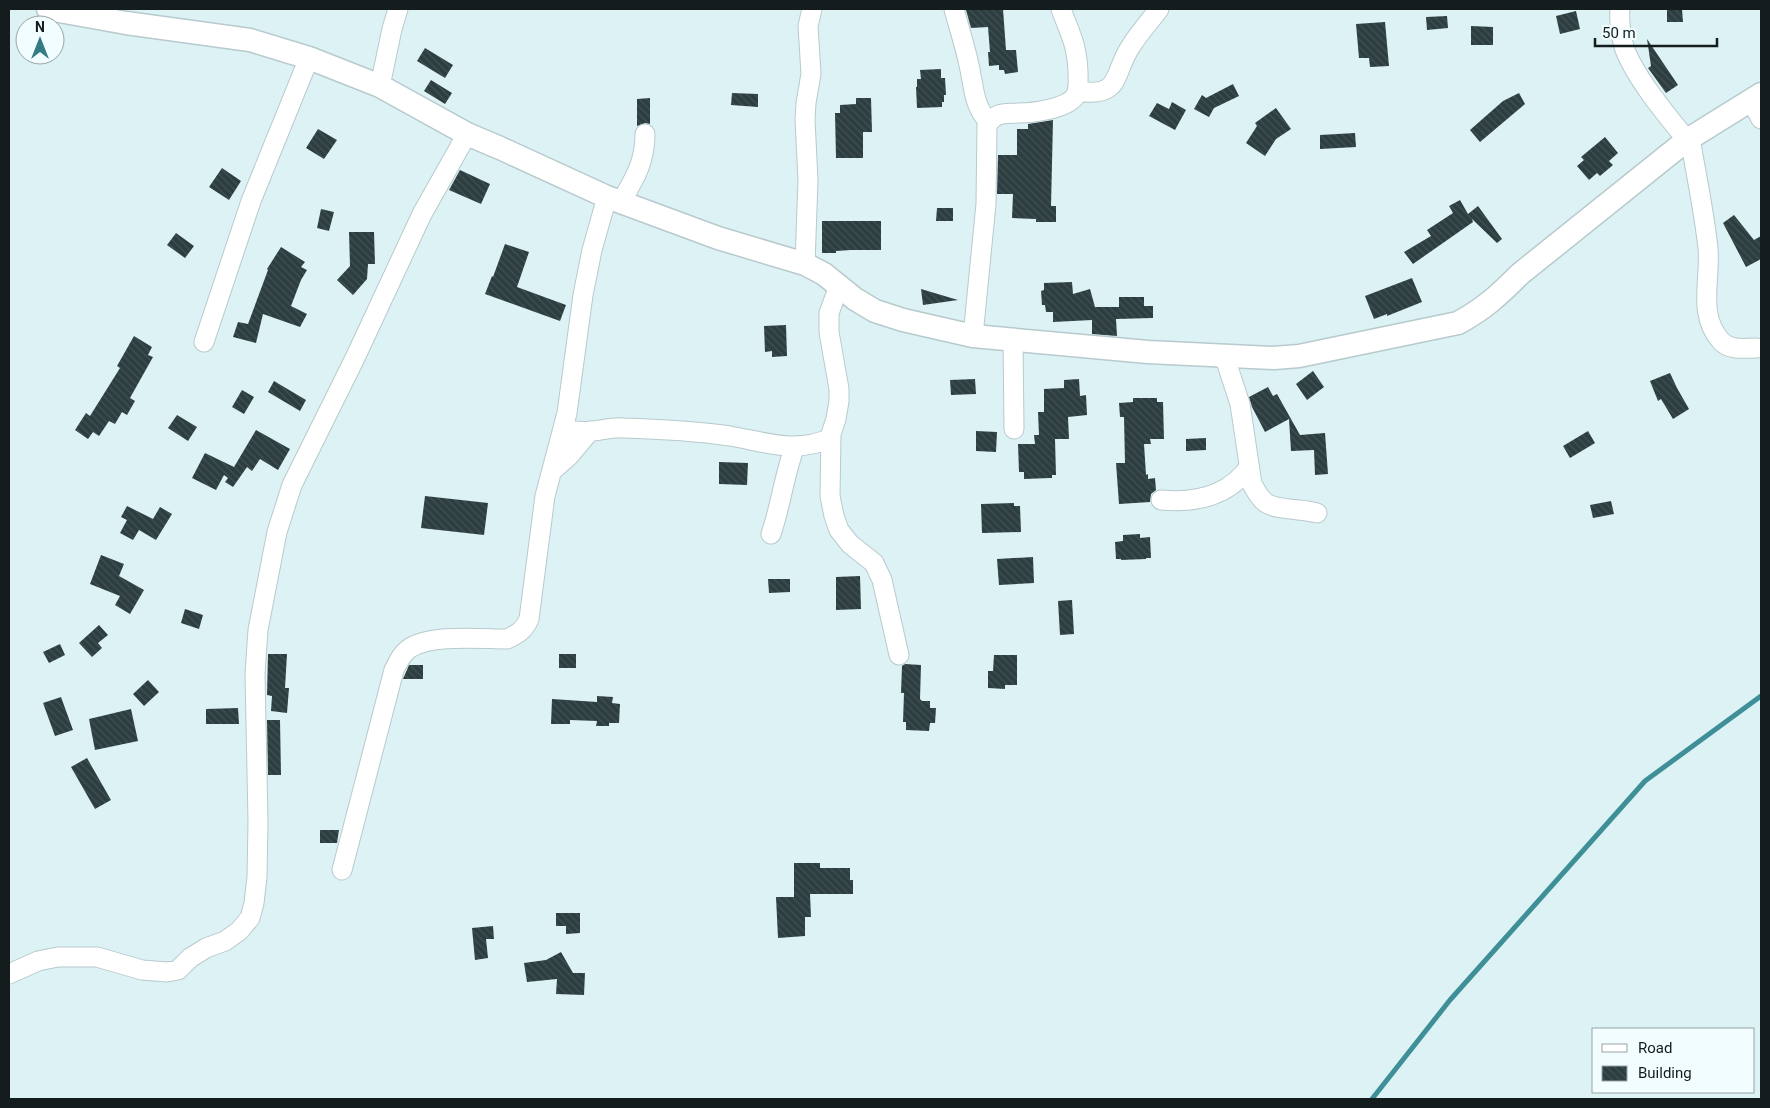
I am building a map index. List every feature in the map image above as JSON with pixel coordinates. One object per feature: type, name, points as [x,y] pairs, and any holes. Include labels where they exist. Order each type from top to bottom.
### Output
[{"type":"street","points":[[48,9],[126,23],[250,40],[309,58],[380,86],[467,134],[614,199],[718,238],[805,264],[824,274],[855,300],[875,311],[903,320],[973,336],[1148,352],[1274,358],[1299,356],[1458,322],[1497,298],[1520,274],[1688,139],[1758,105]]},
{"type":"street","points":[[380,86],[398,9]]},
{"type":"street","points":[[805,264],[808,180],[805,120],[811,74],[808,26],[812,9]]},
{"type":"street","points":[[954,9],[978,108],[989,122]]},
{"type":"street","points":[[973,336],[986,204],[987,131],[989,122],[994,116],[1003,114],[1045,111],[1071,100],[1075,96],[1078,85],[1075,44],[1061,9]]},
{"type":"street","points":[[1077,91],[1100,92],[1110,87],[1118,76],[1130,47],[1159,9]]},
{"type":"street","points":[[1620,9],[1619,19],[1625,48],[1633,66],[1662,109],[1688,139],[1708,248],[1707,312],[1714,332],[1722,342],[1734,348],[1757,348]]},
{"type":"street","points":[[204,342],[251,201],[309,58]]},
{"type":"street","points":[[9,974],[38,961],[58,957],[97,956],[142,970],[168,972],[178,970],[190,958],[206,948],[225,941],[239,931],[250,918],[254,903],[257,859],[255,674],[258,630],[277,532],[292,485],[355,358],[422,214],[467,134]]},
{"type":"street","points":[[342,870],[394,670],[402,655],[410,648],[434,639],[507,639],[517,635],[524,628],[529,618],[545,496],[567,413],[583,295],[592,250],[614,199],[639,170],[644,149],[644,134]]},
{"type":"street","points":[[840,286],[829,313],[829,332],[840,401],[831,438],[830,496],[834,516],[840,530],[850,544],[874,564],[882,580],[899,655]]},
{"type":"street","points":[[1013,339],[1014,429]]},
{"type":"street","points":[[1224,355],[1240,404],[1252,484],[1257,494],[1267,504],[1280,508],[1317,513]]},
{"type":"street","points":[[563,429],[590,432],[620,427],[648,429],[730,436],[795,446],[818,444],[831,438]]},
{"type":"street","points":[[552,471],[569,456],[590,432]]},
{"type":"street","points":[[771,534],[785,476],[795,446]]},
{"type":"street","points":[[1161,500],[1202,499],[1233,484],[1243,476],[1249,467]]},
{"type":"building","points":[[1003,9],[1006,50],[1016,50],[1018,72],[1005,74],[1004,70],[999,70],[999,65],[989,66],[988,27],[971,28],[966,10]]},
{"type":"building","points":[[1667,9],[1682,9],[1683,22],[1667,22]]},
{"type":"building","points":[[1576,11],[1580,29],[1560,34],[1556,16]]},
{"type":"building","points":[[1447,16],[1448,28],[1427,30],[1426,17]]},
{"type":"building","points":[[1385,22],[1389,66],[1370,67],[1369,58],[1359,58],[1356,24]]},
{"type":"building","points":[[1471,26],[1493,27],[1493,45],[1471,45]]},
{"type":"building","points":[[1647,39],[1678,85],[1666,93],[1648,68],[1651,66]]},
{"type":"building","points":[[425,48],[453,65],[445,78],[417,61]]},
{"type":"building","points":[[941,69],[941,78],[945,78],[946,95],[944,95],[942,107],[917,108],[916,87],[917,79],[921,79],[920,70]]},
{"type":"building","points":[[431,80],[452,93],[445,104],[424,91]]},
{"type":"building","points":[[1233,84],[1239,96],[1214,108],[1209,117],[1194,109],[1202,95],[1206,98]]},
{"type":"building","points":[[732,93],[758,94],[758,107],[731,105]]},
{"type":"building","points":[[1519,93],[1525,104],[1480,142],[1470,130],[1503,101]]},
{"type":"building","points":[[650,98],[650,124],[645,123],[637,126],[637,99]]},
{"type":"building","points":[[856,98],[871,98],[872,132],[863,132],[863,158],[836,158],[835,113],[840,113],[840,105],[856,104]]},
{"type":"building","points":[[1172,102],[1186,110],[1175,130],[1149,116],[1157,103],[1169,109]]},
{"type":"building","points":[[1276,108],[1291,129],[1276,139],[1265,156],[1246,143],[1257,126],[1255,123]]},
{"type":"building","points":[[1053,120],[1051,206],[1056,206],[1056,222],[1036,222],[1036,219],[1012,218],[1013,194],[997,194],[998,155],[1017,155],[1017,129],[1028,129],[1028,124]]},
{"type":"building","points":[[318,129],[337,140],[324,159],[306,148]]},
{"type":"building","points":[[1355,133],[1356,147],[1320,149],[1320,135]]},
{"type":"building","points":[[1605,137],[1618,153],[1609,161],[1613,165],[1600,176],[1597,173],[1589,180],[1577,166],[1584,160],[1581,157]]},
{"type":"building","points":[[222,168],[241,181],[229,200],[209,187]]},
{"type":"building","points":[[460,170],[490,184],[481,204],[449,190]]},
{"type":"building","points":[[1460,200],[1468,214],[1478,206],[1502,239],[1497,243],[1472,219],[1473,222],[1413,264],[1404,252],[1431,236],[1427,230],[1453,213],[1449,206]]},
{"type":"building","points":[[937,208],[953,208],[953,221],[936,221]]},
{"type":"building","points":[[321,209],[334,212],[329,231],[317,228]]},
{"type":"building","points":[[1734,215],[1754,240],[1761,236],[1761,259],[1746,267],[1723,223]]},
{"type":"building","points":[[822,221],[881,221],[881,250],[851,250],[822,253]]},
{"type":"building","points":[[349,232],[374,232],[375,264],[368,264],[367,279],[353,295],[337,280],[350,266]]},
{"type":"building","points":[[176,233],[194,246],[185,258],[167,245]]},
{"type":"building","points":[[505,244],[529,252],[517,287],[566,305],[560,321],[485,294]]},
{"type":"building","points":[[281,247],[305,262],[301,267],[307,270],[291,306],[307,314],[300,327],[263,314],[256,343],[233,337],[238,322],[248,324],[267,269]]},
{"type":"building","points":[[1412,278],[1422,302],[1387,316],[1387,314],[1374,319],[1365,296]]},
{"type":"building","points":[[1072,282],[1073,294],[1090,289],[1095,307],[1119,307],[1119,297],[1144,297],[1144,306],[1153,306],[1153,318],[1116,319],[1117,336],[1092,334],[1092,320],[1053,322],[1053,312],[1046,312],[1045,305],[1042,305],[1041,291],[1044,290],[1044,283]]},
{"type":"building","points":[[921,289],[958,300],[923,305]]},
{"type":"building","points":[[786,325],[787,356],[772,357],[772,351],[765,352],[764,326]]},
{"type":"building","points":[[134,336],[152,347],[148,355],[153,357],[130,398],[135,401],[127,415],[122,412],[115,424],[109,421],[99,436],[93,432],[88,439],[75,430],[86,413],[90,416],[120,368],[117,366]]},
{"type":"building","points":[[1313,371],[1324,387],[1307,400],[1296,384]]},
{"type":"building","points":[[1670,373],[1689,409],[1673,419],[1661,399],[1658,401],[1650,381]]},
{"type":"building","points":[[975,379],[976,394],[951,395],[950,380]]},
{"type":"building","points":[[1079,379],[1080,396],[1086,395],[1087,415],[1068,417],[1069,439],[1055,439],[1056,475],[1052,475],[1052,478],[1024,479],[1024,472],[1019,472],[1018,444],[1035,444],[1034,435],[1039,435],[1038,412],[1044,412],[1044,389],[1064,388],[1064,380]]},
{"type":"building","points":[[274,381],[306,400],[300,411],[268,392]]},
{"type":"building","points":[[1268,387],[1273,396],[1277,394],[1300,435],[1325,433],[1328,474],[1315,475],[1314,450],[1291,451],[1289,419],[1265,432],[1249,397]]},
{"type":"building","points":[[242,390],[254,397],[244,414],[232,407]]},
{"type":"building","points":[[1133,398],[1157,398],[1157,402],[1163,402],[1164,439],[1150,439],[1151,444],[1144,444],[1146,475],[1148,474],[1148,479],[1155,478],[1156,490],[1151,494],[1150,502],[1119,504],[1116,463],[1125,463],[1124,417],[1120,417],[1119,403],[1133,402]]},
{"type":"building","points":[[177,415],[197,427],[188,441],[168,428]]},
{"type":"building","points":[[256,430],[290,449],[278,470],[260,459],[252,471],[247,467],[233,487],[225,482],[228,478],[224,475],[216,490],[192,478],[205,453],[234,467]]},
{"type":"building","points":[[976,431],[997,432],[996,452],[976,451]]},
{"type":"building","points":[[1588,431],[1595,443],[1570,458],[1563,446]]},
{"type":"building","points":[[1206,438],[1206,450],[1186,451],[1186,439]]},
{"type":"building","points":[[719,462],[748,463],[747,485],[719,484]]},
{"type":"building","points":[[425,496],[488,503],[484,535],[421,528]]},
{"type":"building","points":[[1611,501],[1614,514],[1593,518],[1590,505]]},
{"type":"building","points":[[1014,503],[1014,506],[1020,506],[1021,532],[982,533],[981,504]]},
{"type":"building","points":[[127,506],[153,519],[160,507],[172,514],[156,540],[139,530],[133,540],[120,533],[127,520],[121,517]]},
{"type":"building","points":[[1140,534],[1140,538],[1150,537],[1151,558],[1116,559],[1115,542],[1123,541],[1123,535]]},
{"type":"building","points":[[101,555],[124,564],[119,576],[144,590],[130,614],[115,605],[120,596],[90,584]]},
{"type":"building","points":[[1033,557],[1034,583],[999,585],[997,559]]},
{"type":"building","points":[[860,576],[861,609],[836,610],[836,577]]},
{"type":"building","points":[[768,579],[790,579],[790,592],[769,593]]},
{"type":"building","points":[[1072,600],[1074,634],[1060,635],[1058,601]]},
{"type":"building","points":[[185,609],[203,615],[199,629],[181,623]]},
{"type":"building","points":[[99,625],[108,635],[98,643],[102,648],[92,657],[79,643]]},
{"type":"building","points":[[60,644],[65,655],[49,663],[43,652]]},
{"type":"building","points":[[268,654],[287,654],[285,688],[289,688],[287,713],[271,711],[272,696],[267,695]]},
{"type":"building","points":[[559,654],[576,654],[576,668],[559,668]]},
{"type":"building","points":[[994,655],[1017,655],[1017,685],[1005,685],[1005,689],[988,688],[988,671],[993,671]]},
{"type":"building","points":[[905,664],[921,665],[920,699],[922,701],[930,701],[930,708],[936,708],[935,723],[930,723],[929,731],[906,730],[906,722],[903,722],[904,693],[901,693],[902,666]]},
{"type":"building","points":[[409,665],[423,665],[423,679],[403,679]]},
{"type":"building","points":[[148,680],[159,692],[144,706],[133,694]]},
{"type":"building","points":[[597,696],[613,697],[612,703],[620,704],[619,723],[609,723],[609,726],[596,726],[597,721],[570,720],[570,724],[551,724],[552,699],[597,702]]},
{"type":"building","points":[[61,697],[73,730],[55,736],[43,703]]},
{"type":"building","points":[[238,708],[239,724],[206,724],[206,709]]},
{"type":"building","points":[[131,709],[138,741],[95,750],[89,719]]},
{"type":"building","points":[[267,720],[280,720],[281,775],[268,775]]},
{"type":"building","points":[[87,758],[111,800],[95,809],[71,767]]},
{"type":"building","points":[[320,830],[339,830],[337,843],[320,843]]},
{"type":"building","points":[[794,863],[820,863],[820,868],[850,868],[850,880],[853,880],[853,894],[810,894],[811,917],[805,917],[805,936],[778,938],[776,897],[794,897]]},
{"type":"building","points":[[556,913],[580,913],[580,933],[566,934],[566,926],[556,926]]},
{"type":"building","points":[[493,926],[494,939],[486,939],[488,958],[475,960],[472,928]]},
{"type":"building","points":[[561,952],[573,973],[585,973],[584,995],[556,994],[557,979],[527,982],[524,963],[546,960]]},
{"type":"waterway","points":[[1372,1099],[1450,1000],[1645,781],[1761,696]]}]
